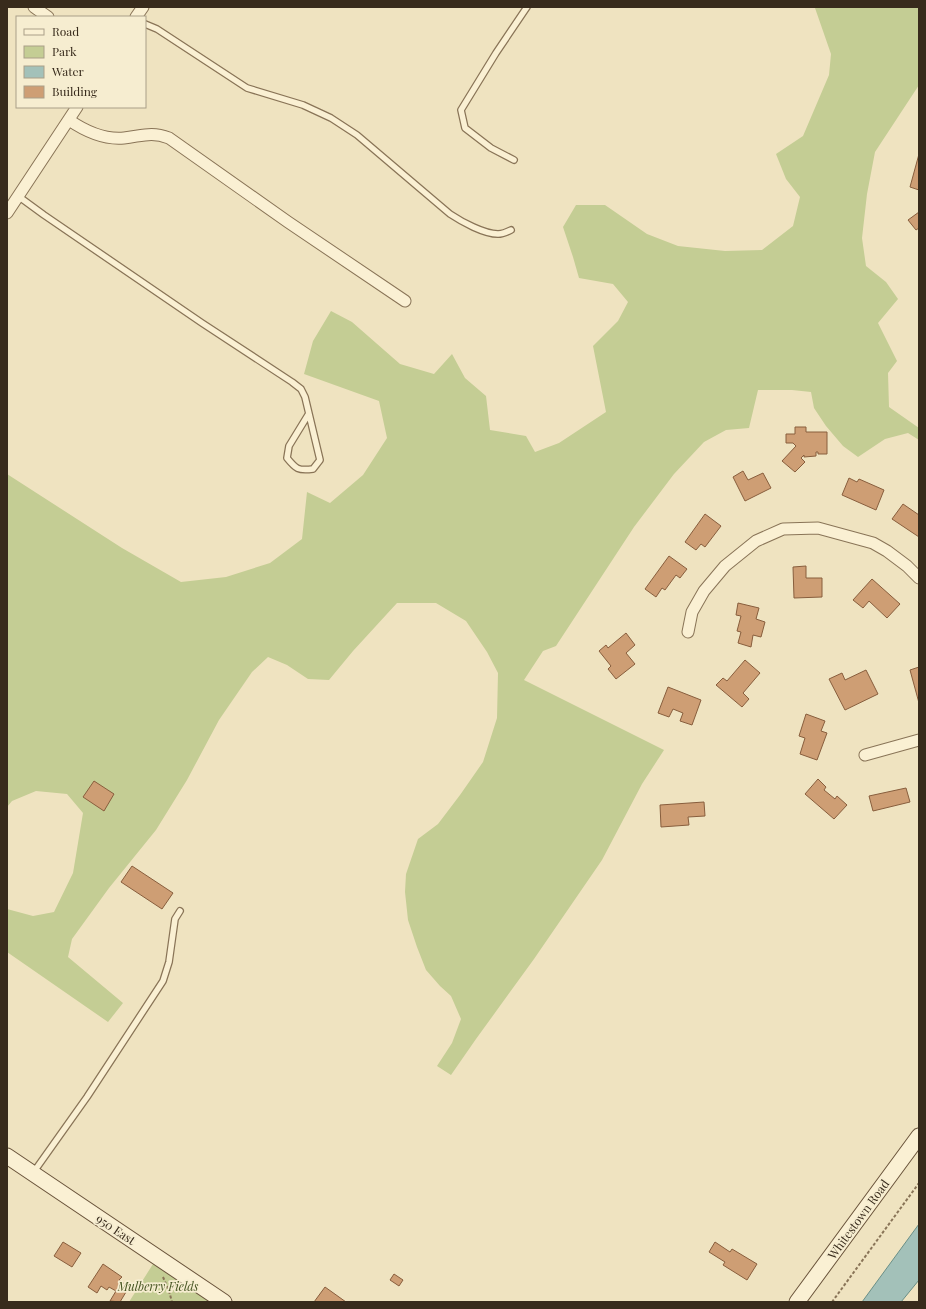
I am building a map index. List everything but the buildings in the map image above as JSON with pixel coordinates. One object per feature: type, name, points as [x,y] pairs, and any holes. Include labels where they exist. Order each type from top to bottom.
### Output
[{"type":"street","points":[[34,7],[47,16]]},
{"type":"street","points":[[137,16],[143,7]]},
{"type":"street","points":[[7,213],[76,108]]},
{"type":"street","points":[[69,120],[93,134],[106,137],[123,138],[138,135],[159,134],[169,138],[288,222],[405,301]]},
{"type":"street","points":[[688,632],[692,612],[704,591],[725,566],[756,541],[783,529],[818,528],[873,543],[907,566],[919,578]]},
{"type":"street","points":[[865,755],[919,740]]},
{"type":"street","name":"Whitestown Road","points":[[797,1302],[919,1136]]},
{"type":"street","name":"950 East","points":[[7,1156],[224,1302]]},
{"type":"lane","points":[[514,160],[491,148],[465,128],[461,110],[496,53],[527,7]]},
{"type":"lane","points":[[146,24],[157,29],[247,88],[303,104],[331,118],[357,135],[450,214],[464,222],[488,232],[499,234],[511,230]]},
{"type":"lane","points":[[18,196],[292,382],[300,389],[305,397],[308,415],[320,460],[313,469],[302,471],[294,467],[287,458],[289,446],[308,415]]},
{"type":"lane","points":[[33,1173],[86,1097],[163,981],[168,962],[175,919],[180,911]]},
{"type":"path","points":[[832,1302],[919,1183]]},
{"type":"path","points":[[167,1278],[162,1274],[172,1302]]},
{"type":"green space","points":[[919,7],[919,85],[875,152],[867,194],[862,238],[866,266],[886,282],[898,299],[878,323],[897,361],[888,373],[889,407],[919,428],[919,440],[908,433],[885,439],[858,457],[843,446],[826,426],[814,408],[811,392],[792,390],[758,390],[749,428],[726,430],[704,442],[674,474],[634,527],[556,646],[543,651],[524,680],[664,750],[642,784],[602,860],[534,959],[451,1075],[437,1066],[452,1043],[461,1019],[451,996],[426,970],[417,947],[408,920],[405,892],[406,874],[418,839],[438,824],[483,762],[497,718],[498,673],[487,652],[466,621],[436,603],[397,603],[353,651],[329,680],[308,679],[287,665],[268,657],[252,672],[219,720],[187,780],[156,830],[109,888],[72,939],[68,957],[123,1003],[108,1022],[7,952],[7,909],[33,916],[54,912],[73,873],[83,813],[67,794],[36,791],[12,801],[7,807],[7,474],[122,548],[181,582],[226,577],[270,563],[302,539],[307,492],[330,503],[363,475],[387,438],[379,401],[304,374],[313,341],[331,311],[352,322],[400,364],[434,374],[452,354],[465,378],[486,396],[490,430],[526,436],[535,452],[559,443],[606,412],[593,346],[618,321],[628,302],[613,284],[579,278],[563,227],[576,205],[605,205],[647,234],[678,246],[725,251],[762,250],[793,226],[800,197],[786,179],[776,154],[803,136],[829,75],[831,54],[815,8]]},
{"type":"green space","name":"Mulberry Fields","points":[[153,1264],[210,1302],[129,1302]]},
{"type":"water","points":[[919,1224],[919,1280],[901,1302],[862,1302]]}]
